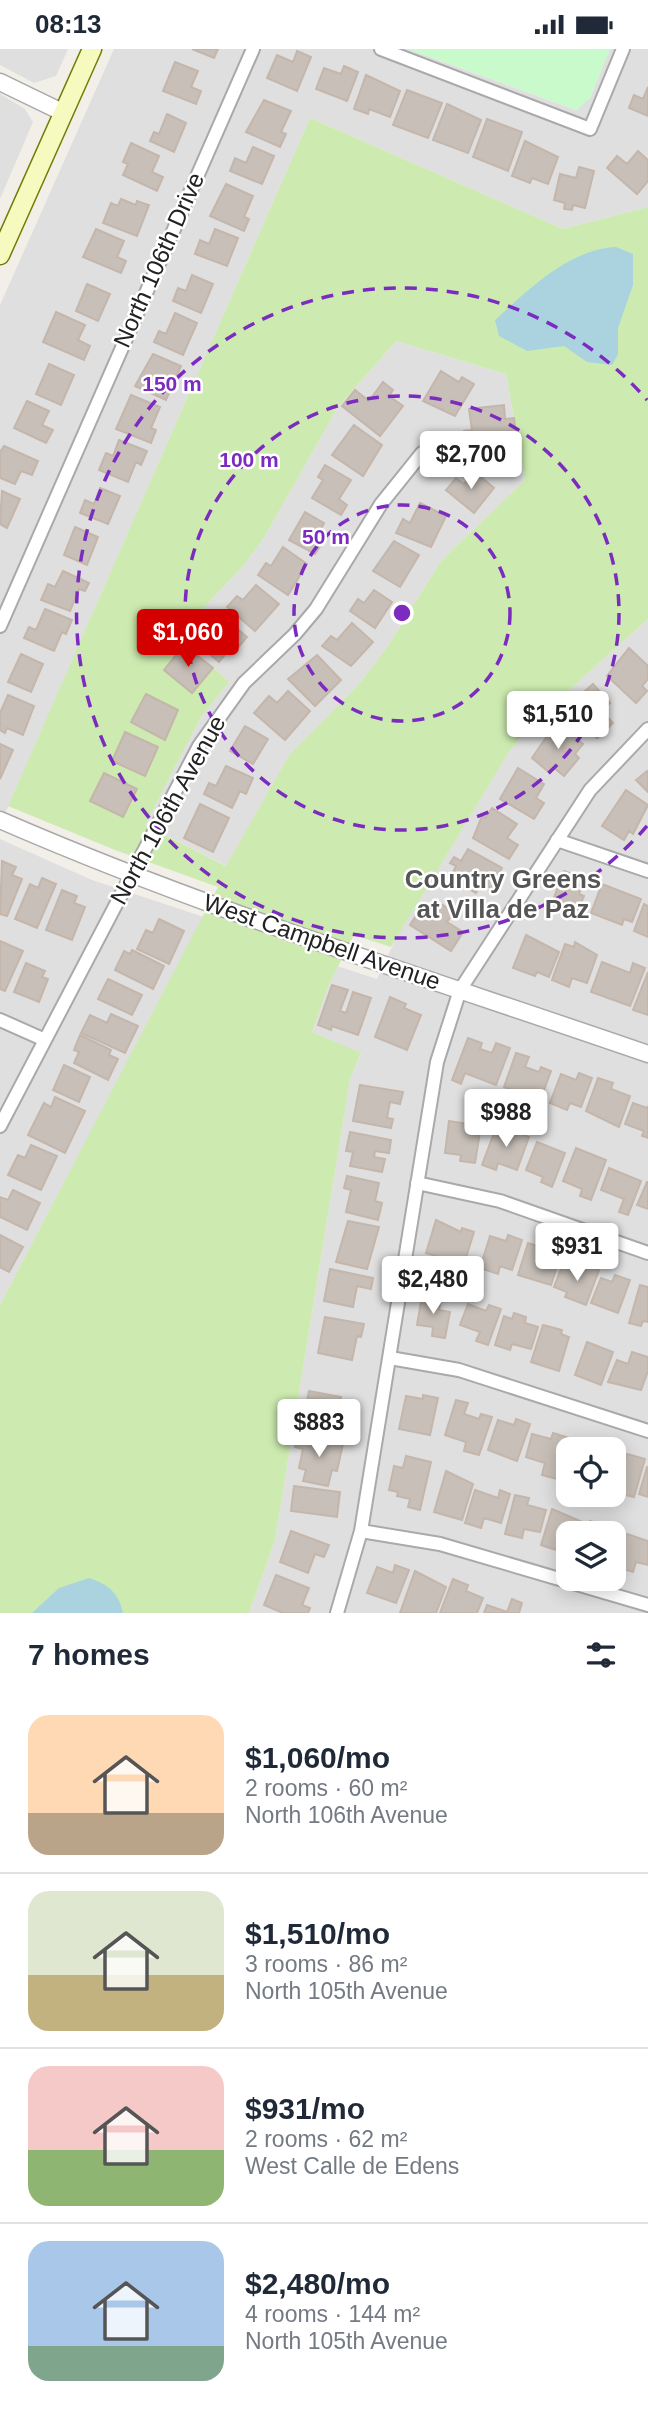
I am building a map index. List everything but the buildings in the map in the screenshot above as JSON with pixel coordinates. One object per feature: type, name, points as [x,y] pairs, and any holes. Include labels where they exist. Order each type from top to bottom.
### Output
[{"type":"main road","points":[[0,255],[92,49]]},
{"type":"street","name":"North 106th Drive","points":[[0,626],[253,49]]},
{"type":"street","points":[[381,49],[590,129],[623,49]]},
{"type":"street","points":[[0,82],[64,113]]},
{"type":"street","name":"North 106th Avenue","points":[[0,1126],[199,746],[244,683],[295,634],[316,609],[381,504],[422,453]]},
{"type":"street","points":[[337,1613],[361,1531],[437,1062],[460,990],[590,790],[648,729]]},
{"type":"street","name":"West Campbell Avenue","points":[[0,820],[130,875],[648,1055]]},
{"type":"street","points":[[557,840],[648,871]]},
{"type":"street","points":[[0,1020],[45,1040]]},
{"type":"street","points":[[418,1183],[500,1201],[648,1253]]},
{"type":"street","points":[[390,1358],[458,1370],[648,1431]]},
{"type":"street","points":[[361,1531],[440,1544],[648,1605]]},
{"type":"shaded area","points":[[0,49],[68,49],[56,76],[34,83],[0,65]]},
{"type":"shaded area","points":[[114,49],[408,49],[576,110],[590,98],[610,49],[648,49],[648,207],[563,229],[310,118],[0,825],[0,305]]},
{"type":"shaded area","points":[[0,94],[25,109],[33,122],[0,199]]},
{"type":"shaded area","points":[[396,341],[506,374],[525,480],[441,561],[388,646],[358,685],[289,755],[227,866],[145,825],[201,717],[229,682],[178,635],[244,565],[265,536],[338,407]]},
{"type":"shaded area","points":[[648,619],[648,1613],[249,1613],[275,1540],[350,1079],[361,1054],[312,1032],[337,966],[377,979],[396,938],[509,752],[530,725]]},
{"type":"shaded area","points":[[0,839],[92,880],[204,917],[0,1305]]},
{"type":"green space","points":[[408,49],[610,49],[590,98],[577,110]]},
{"type":"green space","points":[[310,118],[563,229],[648,207],[648,619],[530,725],[509,752],[391,947],[354,935],[329,984],[312,1032],[361,1053],[350,1079],[275,1540],[249,1613],[0,1613],[0,1305],[218,887],[115,850],[8,806]],"holes":[[[396,341],[506,374],[525,480],[441,561],[388,646],[358,685],[289,755],[226,866],[145,825],[201,717],[229,682],[178,635],[244,565],[265,536],[338,407]]]},
{"type":"water","points":[[616,247],[633,254],[633,285],[618,328],[618,354],[612,365],[587,362],[564,346],[527,351],[499,336],[495,320],[535,284],[582,255]]},
{"type":"water","points":[[89,1578],[112,1590],[123,1613],[32,1613],[59,1588]]},
{"type":"district","name":"Country Greens at Villa de Paz","points":[[503,894]]}]
